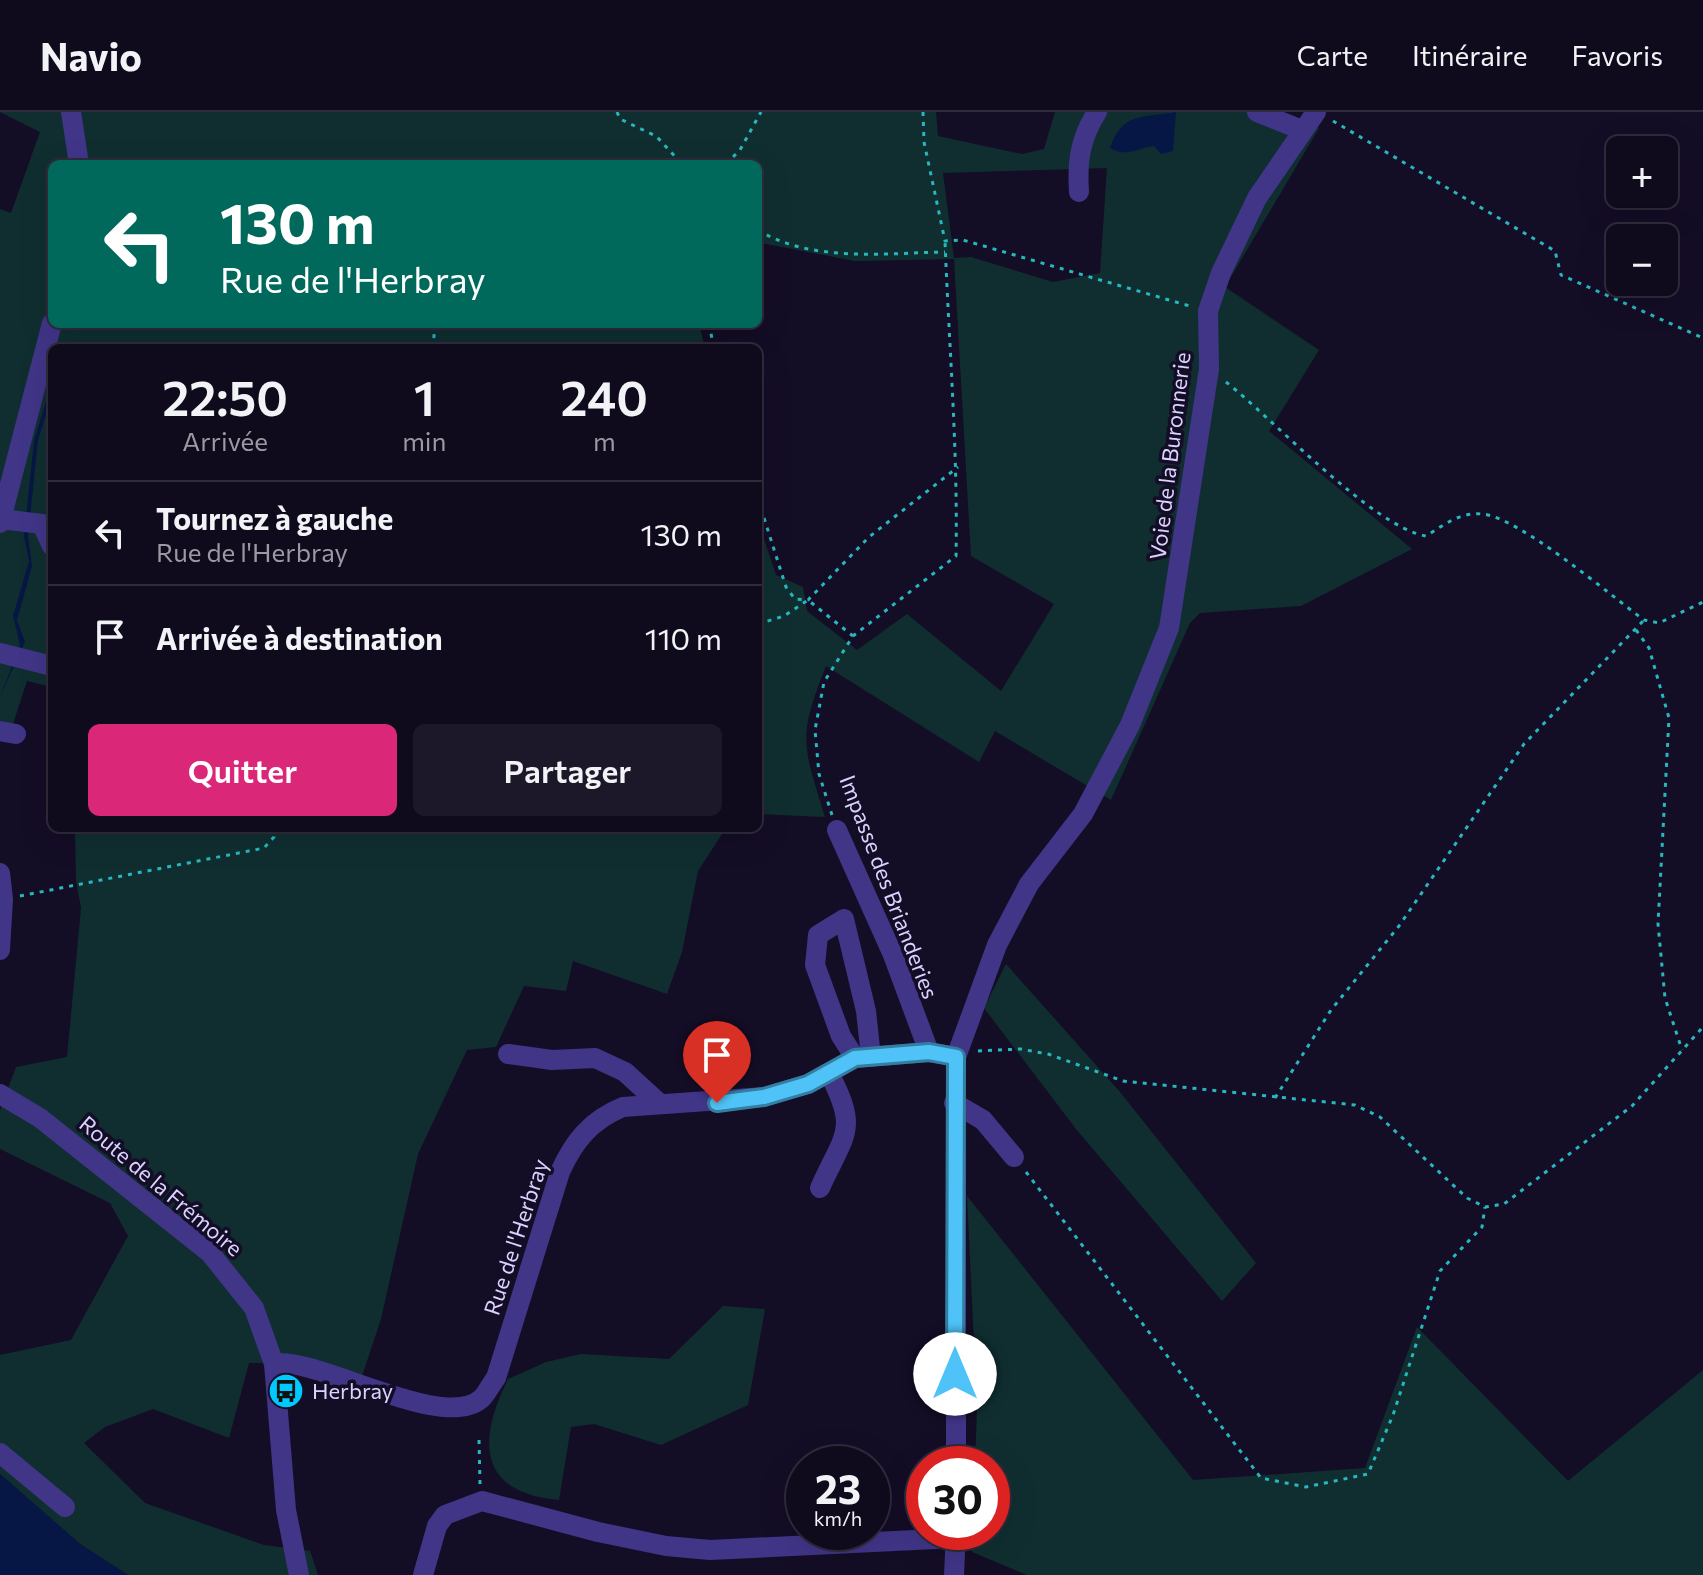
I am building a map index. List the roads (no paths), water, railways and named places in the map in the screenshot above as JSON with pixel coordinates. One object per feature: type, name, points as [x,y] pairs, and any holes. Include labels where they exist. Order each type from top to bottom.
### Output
[{"type":"street","points":[[71,112],[78,160]]},
{"type":"street","points":[[1079,192],[1077,160],[1086,130],[1097,112]]},
{"type":"street","points":[[1257,112],[1302,130]]},
{"type":"street","name":"Voie de la Buronnerie","points":[[956,1446],[956,1057],[997,945],[1011,916],[1029,884],[1083,814],[1130,725],[1169,628],[1209,369],[1208,311],[1221,273],[1257,198],[1316,112]]},
{"type":"street","points":[[47,516],[0,521],[51,328]]},
{"type":"street","points":[[0,653],[48,665]]},
{"type":"street","name":"Impasse des Brianderies","points":[[837,830],[872,907],[929,1052]]},
{"type":"street","points":[[0,873],[3,899],[0,950]]},
{"type":"street","points":[[863,1058],[841,1036],[815,965],[818,935],[872,907]]},
{"type":"street","points":[[844,919],[866,1011],[863,1058]]},
{"type":"street","name":"Rue de l'Herbray","points":[[274,1364],[283,1362],[300,1366],[361,1388],[440,1406],[465,1407],[481,1399],[496,1378],[572,1145],[604,1114],[623,1107],[764,1097],[808,1084],[863,1058],[929,1052],[956,1057]]},
{"type":"street","points":[[508,1054],[552,1060],[595,1058],[625,1072],[660,1104]]},
{"type":"street","points":[[820,1188],[847,1128],[848,1116],[829,1073]]},
{"type":"street","name":"Route de la Frémoire","points":[[0,1094],[40,1118],[210,1253],[254,1308],[274,1364],[286,1510],[299,1575]]},
{"type":"street","points":[[954,1103],[983,1120],[1014,1157]]},
{"type":"street","points":[[0,1453],[65,1507]]},
{"type":"street","points":[[423,1575],[437,1526],[445,1515],[482,1501],[598,1532],[666,1546],[710,1550],[906,1538]]},
{"type":"street","points":[[954,1575],[955,1550]]},
{"type":"water","points":[[1176,112],[1173,151],[1161,154],[1154,146],[1127,152],[1110,148],[1127,122]]},
{"type":"water","points":[[48,394],[48,408],[38,440],[28,537],[32,566],[17,620],[25,642],[0,697],[20,645],[13,616],[29,561],[24,536],[34,441]]},
{"type":"water","points":[[0,1474],[80,1544],[128,1575],[0,1575]]},
{"type":"place","name":"Herbray","points":[[286,1391]]}]
